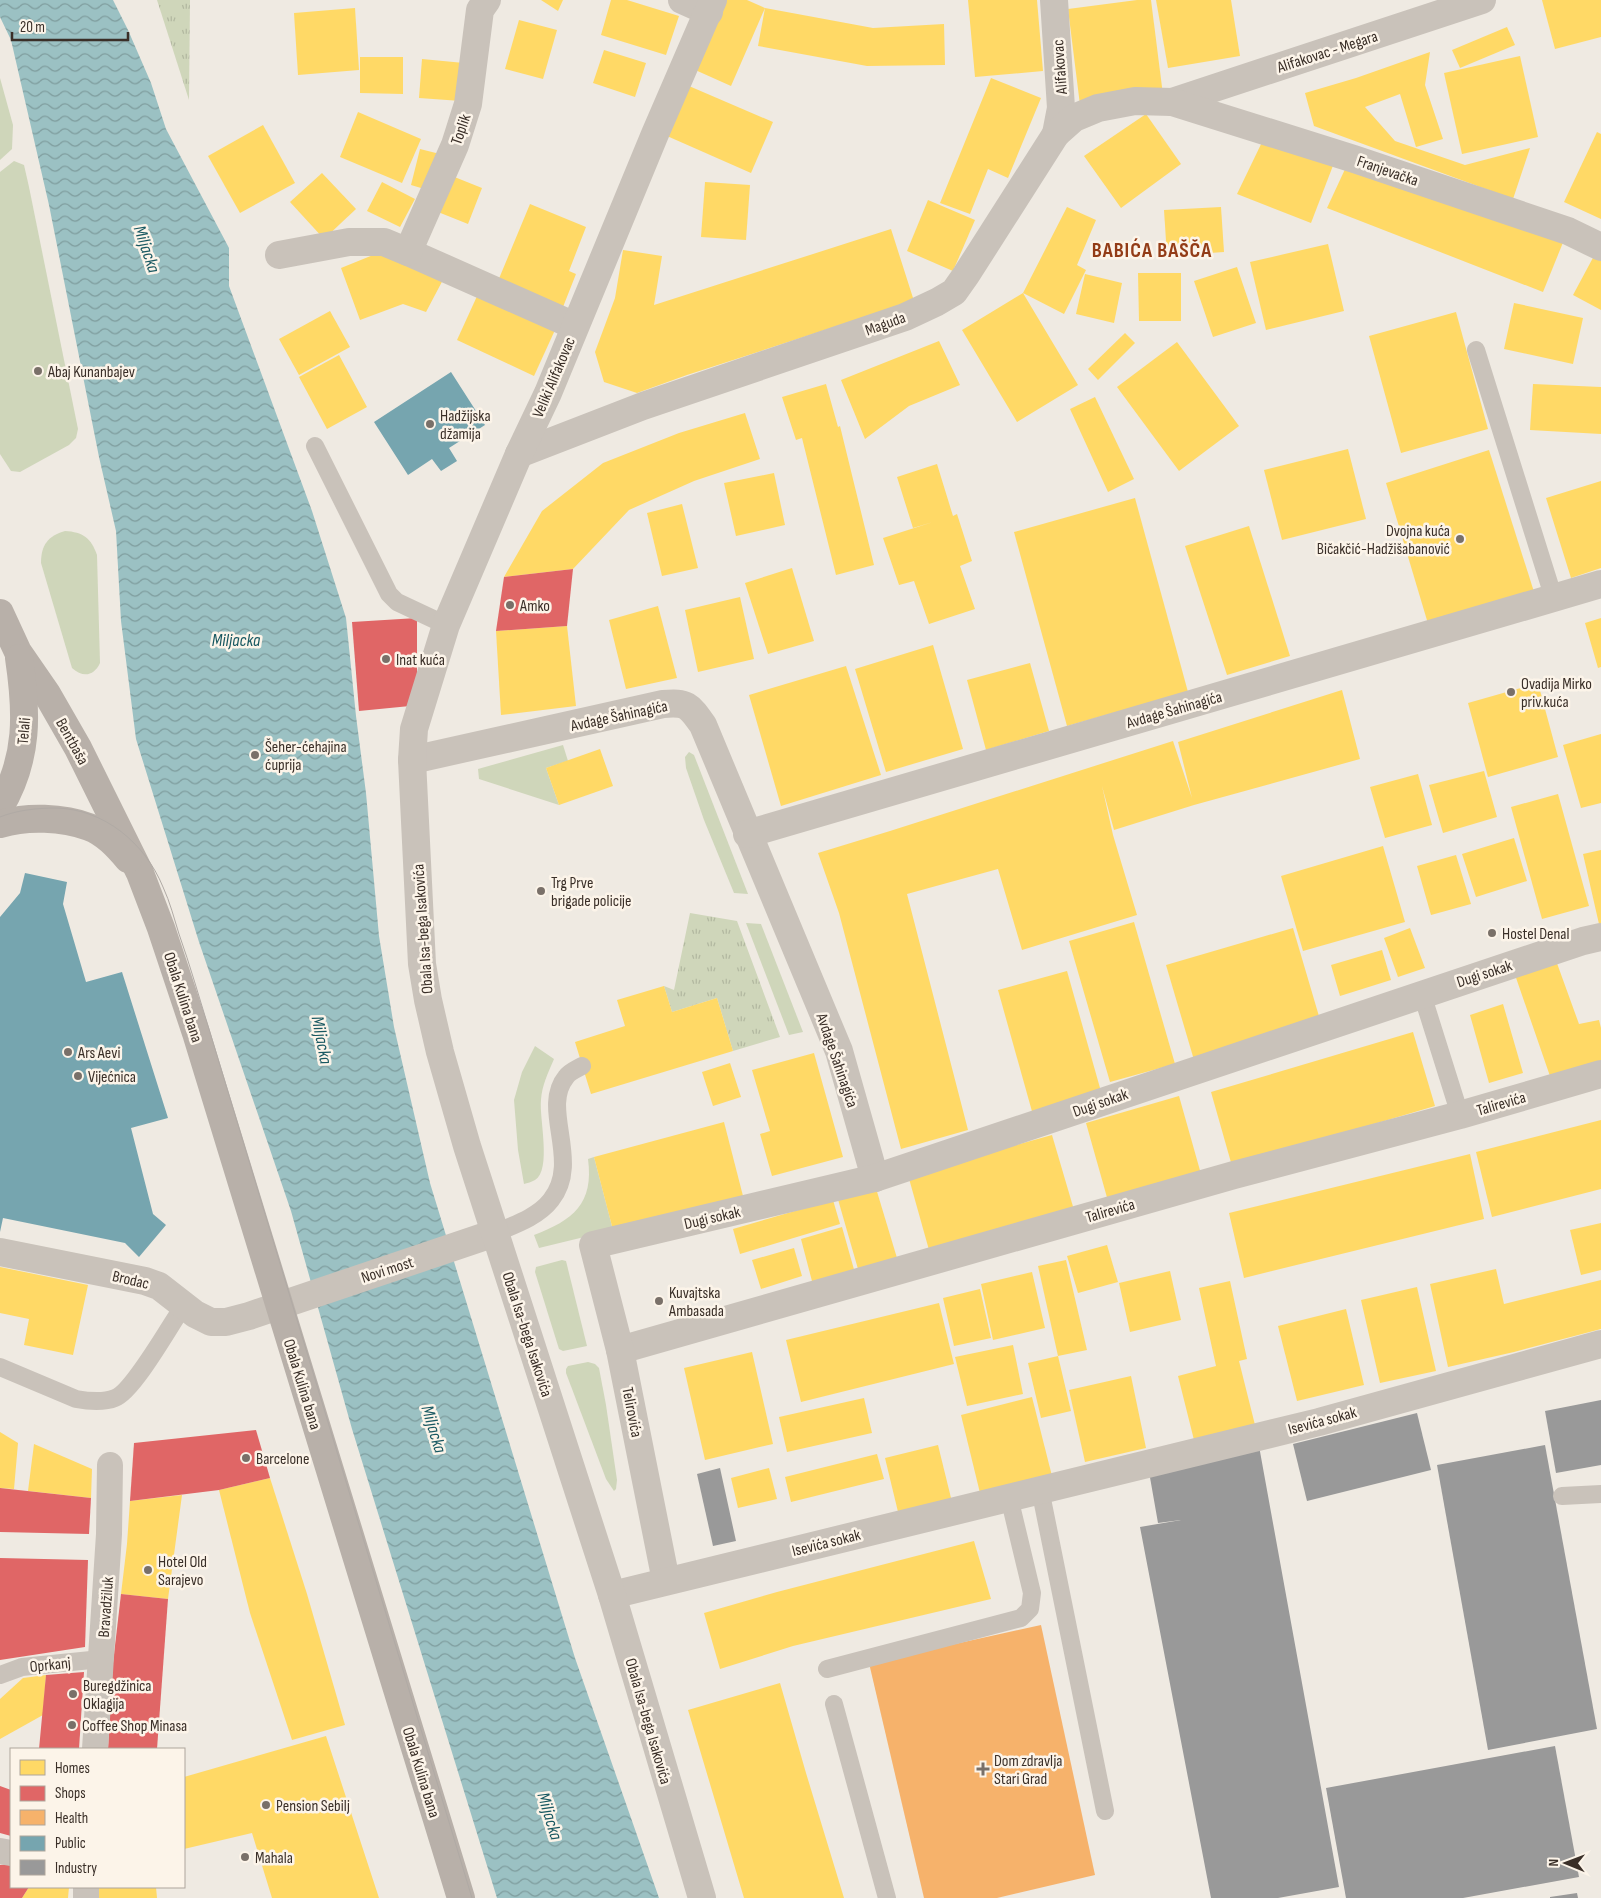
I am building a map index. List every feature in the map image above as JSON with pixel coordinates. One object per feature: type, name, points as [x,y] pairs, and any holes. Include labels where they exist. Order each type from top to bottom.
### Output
[{"type":"main road","name":"Bentbaša","points":[[0,613],[18,652],[47,694],[78,748],[140,873]]},
{"type":"main road","name":"Telali","points":[[0,807],[16,773],[24,733],[25,697],[18,652]]},
{"type":"main road","points":[[0,824],[30,819],[51,820],[88,827],[114,843],[140,873]]},
{"type":"main road","name":"Obala Kulina bana","points":[[140,873],[161,928],[196,1033],[461,1898]]},
{"type":"street","name":"Toplik","points":[[408,252],[456,144],[468,104],[480,10],[487,0]]},
{"type":"street","points":[[682,0],[711,6]]},
{"type":"street","name":"Alifakovac","points":[[1054,0],[1061,108],[1056,134]]},
{"type":"street","name":"Alifakovac - Megara","points":[[1172,102],[1482,0]]},
{"type":"street","name":"Veliki Alifakovac","points":[[412,760],[414,729],[446,625],[519,454],[548,393],[655,134],[711,6]]},
{"type":"street","name":"Maguda","points":[[519,454],[643,406],[905,317],[937,302],[954,292],[1056,134],[1074,118],[1098,108],[1135,101],[1172,102]]},
{"type":"street","name":"Franjevačka","points":[[1172,102],[1354,159],[1568,231],[1601,247]]},
{"type":"street","points":[[279,255],[350,242],[384,242],[575,326]]},
{"type":"street","name":"Avdage Šahinagića","points":[[747,834],[1601,584]]},
{"type":"street","name":"Avdage Šahinagića","points":[[412,760],[663,704],[680,703],[692,709],[703,725],[839,1051],[875,1178]]},
{"type":"street","name":"Obala Isa-bega Isakovića","points":[[412,760],[422,964],[440,1052],[495,1233],[612,1595],[702,1898]]},
{"type":"street","name":"Dugi sokak","points":[[593,1246],[875,1178],[1422,994],[1573,944],[1601,937]]},
{"type":"street","name":"Talirevića","points":[[620,1350],[1234,1175],[1460,1115],[1601,1074]]},
{"type":"street","name":"Novi most","points":[[279,1305],[495,1233]]},
{"type":"street","name":"Telirovića","points":[[593,1246],[620,1350],[666,1581]]},
{"type":"street","name":"Brodac","points":[[0,1252],[145,1281],[159,1286],[195,1314],[211,1322],[226,1322],[279,1305]]},
{"type":"street","name":"Isevića sokak","points":[[612,1595],[1319,1422],[1601,1344]]},
{"type":"street","name":"Bravadžiluk","points":[[95,1748],[109,1534],[110,1465]]},
{"type":"lane","points":[[1476,350],[1547,583],[1554,599]]},
{"type":"lane","points":[[315,446],[389,594],[397,602],[446,625]]},
{"type":"lane","points":[[1422,994],[1460,1115]]},
{"type":"lane","points":[[495,1233],[535,1215],[551,1201],[558,1189],[563,1171],[564,1156],[558,1124],[557,1105],[560,1089],[566,1076],[582,1066]]},
{"type":"lane","points":[[0,1367],[76,1399],[87,1401],[115,1398],[132,1384],[184,1305]]},
{"type":"lane","points":[[1040,1489],[1105,1811]]},
{"type":"lane","points":[[1562,1496],[1601,1494]]},
{"type":"lane","points":[[827,1669],[1021,1618],[1030,1609],[1032,1593],[1009,1497]]},
{"type":"lane","name":"Oprkanj","points":[[0,1676],[22,1667],[101,1659]]},
{"type":"lane","points":[[834,1704],[887,1898]]},
{"type":"green space","points":[[157,0],[190,0],[189,100]]},
{"type":"green space","points":[[0,78],[13,125],[12,149],[0,160]]},
{"type":"green space","points":[[14,161],[24,165],[78,429],[76,438],[69,445],[20,472],[11,471],[0,454],[0,172]]},
{"type":"green space","points":[[65,531],[86,537],[97,555],[100,663],[95,671],[88,674],[80,673],[72,668],[41,563],[42,551],[47,542]]},
{"type":"green space","points":[[563,745],[568,761],[546,768],[559,805],[479,779],[478,769]]},
{"type":"green space","points":[[689,752],[694,755],[748,894],[734,893],[704,820],[686,768],[685,757]]},
{"type":"green space","points":[[690,913],[737,921],[780,1037],[733,1051],[717,998],[672,1012],[664,986],[674,990]]},
{"type":"green space","points":[[746,923],[761,924],[803,1032],[789,1035]]},
{"type":"green space","points":[[535,1046],[554,1059],[544,1084],[541,1100],[544,1143],[543,1166],[535,1180],[524,1184],[518,1150],[514,1100],[522,1072]]},
{"type":"green space","points":[[594,1157],[613,1230],[539,1248],[534,1235],[560,1223],[570,1216],[584,1199],[588,1188],[588,1159]]},
{"type":"green space","points":[[562,1260],[566,1261],[587,1346],[563,1351],[559,1349],[535,1272],[536,1267]]},
{"type":"green space","points":[[588,1362],[595,1364],[599,1368],[617,1480],[614,1491],[606,1479],[566,1373],[568,1366]]},
{"type":"water","name":"Miljacka","points":[[0,0],[113,0],[151,83],[166,129],[229,248],[229,286],[312,511],[346,618],[366,793],[379,936],[394,1027],[430,1183],[575,1658],[659,1898],[497,1898],[352,1429],[291,1211],[199,942],[136,739],[121,621],[116,531],[99,457],[49,205],[11,40],[0,17]]},
{"type":"building: Homes","points":[[541,0],[563,0],[558,11]]},
{"type":"building: Homes","points":[[611,0],[627,0],[679,16],[666,55],[601,35]]},
{"type":"building: Homes","points":[[724,0],[747,0],[765,8],[731,86],[693,69]]},
{"type":"building: Homes","points":[[968,0],[1037,0],[1043,71],[975,77]]},
{"type":"building: Homes","points":[[1137,0],[1151,0],[1163,95],[1080,105],[1068,9]]},
{"type":"building: Homes","points":[[1156,0],[1231,0],[1240,56],[1168,68]]},
{"type":"building: Homes","points":[[1542,0],[1601,0],[1601,37],[1555,49]]},
{"type":"building: Homes","points":[[355,8],[359,70],[298,75],[294,13]]},
{"type":"building: Homes","points":[[765,8],[873,28],[944,24],[945,65],[867,66],[758,46]]},
{"type":"building: Homes","points":[[519,20],[557,30],[543,79],[505,69]]},
{"type":"building: Homes","points":[[1507,27],[1515,45],[1460,68],[1452,50]]},
{"type":"building: Homes","points":[[604,50],[646,63],[635,97],[593,83]]},
{"type":"building: Homes","points":[[1430,52],[1425,85],[1443,139],[1416,147],[1400,94],[1365,107],[1395,141],[1465,165],[1530,148],[1513,199],[1314,126],[1305,93],[1356,78]]},
{"type":"building: Homes","points":[[1520,56],[1538,137],[1462,154],[1444,73]]},
{"type":"building: Homes","points":[[360,57],[403,57],[403,94],[360,93]]},
{"type":"building: Homes","points":[[422,59],[464,63],[461,101],[419,98]]},
{"type":"building: Homes","points":[[991,78],[1041,98],[1008,178],[988,169],[970,214],[940,203]]},
{"type":"building: Homes","points":[[689,86],[773,122],[751,173],[667,136]]},
{"type":"building: Homes","points":[[358,112],[421,139],[402,183],[340,157]]},
{"type":"building: Homes","points":[[1146,114],[1181,164],[1121,208],[1084,156]]},
{"type":"building: Homes","points":[[263,125],[295,183],[240,213],[208,156]]},
{"type":"building: Homes","points":[[1597,132],[1601,134],[1601,219],[1564,202]]},
{"type":"building: Homes","points":[[1264,138],[1334,163],[1311,223],[1237,194]]},
{"type":"building: Homes","points":[[420,149],[440,154],[431,191],[411,185]]},
{"type":"building: Homes","points":[[1346,167],[1564,240],[1543,292],[1327,208]]},
{"type":"building: Homes","points":[[322,173],[356,209],[324,239],[290,202]]},
{"type":"building: Homes","points":[[447,174],[482,188],[468,224],[433,210]]},
{"type":"building: Homes","points":[[382,182],[415,199],[400,227],[367,211]]},
{"type":"building: Homes","points":[[705,182],[750,185],[746,240],[701,237]]},
{"type":"building: Homes","points":[[928,200],[975,220],[953,271],[907,251]]},
{"type":"building: Homes","points":[[530,204],[586,227],[569,271],[576,274],[563,307],[498,281]]},
{"type":"building: Homes","points":[[1067,207],[1096,220],[1077,265],[1086,270],[1064,314],[1023,293]]},
{"type":"building: Homes","points":[[1221,207],[1224,252],[1167,256],[1164,210]]},
{"type":"building: Homes","points":[[891,229],[914,301],[637,393],[604,382],[595,352],[615,298],[623,250],[662,256],[654,305]]},
{"type":"building: Homes","points":[[1328,244],[1344,311],[1266,330],[1250,262]]},
{"type":"building: Homes","points":[[383,251],[445,276],[426,312],[403,304],[360,320],[341,268]]},
{"type":"building: Homes","points":[[1595,254],[1601,258],[1601,310],[1573,295]]},
{"type":"building: Homes","points":[[1237,267],[1256,323],[1213,337],[1194,281]]},
{"type":"building: Homes","points":[[1138,273],[1181,273],[1181,321],[1139,321]]},
{"type":"building: Homes","points":[[1085,274],[1122,283],[1114,323],[1076,314]]},
{"type":"building: Homes","points":[[1023,293],[1078,385],[1017,422],[962,330]]},
{"type":"building: Homes","points":[[478,294],[555,330],[534,376],[457,340]]},
{"type":"building: Homes","points":[[1514,303],[1583,318],[1573,364],[1504,349]]},
{"type":"building: Homes","points":[[330,311],[350,347],[299,375],[279,339]]},
{"type":"building: Homes","points":[[1456,312],[1488,429],[1401,453],[1369,336]]},
{"type":"building: Homes","points":[[1125,333],[1135,343],[1098,380],[1088,369]]},
{"type":"building: Homes","points":[[939,341],[960,385],[909,406],[865,439],[841,380]]},
{"type":"building: Homes","points":[[1177,342],[1239,426],[1179,471],[1117,387]]},
{"type":"building: Homes","points":[[339,355],[367,407],[327,429],[299,377]]},
{"type":"building: Homes","points":[[826,384],[838,427],[840,426],[874,565],[836,575],[802,438],[796,440],[782,397]]},
{"type":"building: Homes","points":[[1533,384],[1601,387],[1601,434],[1530,430]]},
{"type":"building: Homes","points":[[1095,397],[1134,479],[1108,492],[1070,409]]},
{"type":"building: Homes","points":[[745,413],[760,459],[694,481],[629,510],[573,569],[504,577],[542,511],[603,463],[679,433]]},
{"type":"building: Homes","points":[[1348,449],[1366,519],[1282,540],[1264,470]]},
{"type":"building: Homes","name":"Dvojna kuća Bičakčić-Hadžišabanović","points":[[1489,450],[1535,595],[1429,627],[1386,483]]},
{"type":"building: Homes","points":[[937,464],[953,516],[957,514],[972,561],[960,566],[975,609],[929,624],[914,581],[899,585],[883,538],[933,522],[913,528],[897,477]]},
{"type":"building: Homes","points":[[774,473],[785,525],[736,536],[724,483]]},
{"type":"building: Homes","points":[[1601,481],[1601,568],[1571,578],[1546,498]]},
{"type":"building: Homes","points":[[1135,498],[1188,692],[1067,726],[1014,532]]},
{"type":"building: Homes","points":[[682,504],[698,568],[662,576],[647,513]]},
{"type":"building: Homes","points":[[1249,526],[1290,656],[1227,675],[1185,546]]},
{"type":"building: Homes","points":[[792,568],[814,641],[768,654],[745,583]]},
{"type":"building: Homes","points":[[740,597],[754,659],[698,672],[685,610]]},
{"type":"building: Homes","points":[[658,606],[677,678],[626,689],[609,620]]},
{"type":"building: Homes","points":[[1601,618],[1601,667],[1598,668],[1585,623]]},
{"type":"building: Homes","points":[[567,626],[576,706],[501,715],[496,631]]},
{"type":"building: Homes","points":[[933,645],[963,749],[886,772],[855,669]]},
{"type":"building: Homes","points":[[1030,663],[1049,731],[986,750],[967,680]]},
{"type":"building: Homes","points":[[846,666],[881,775],[781,806],[749,695]]},
{"type":"building: Homes","points":[[1538,683],[1558,757],[1488,777],[1468,703]]},
{"type":"building: Homes","points":[[1342,690],[1360,759],[1194,805],[1114,830],[1102,786],[1113,835],[1137,915],[1022,950],[998,869],[907,894],[968,1130],[901,1149],[839,913],[818,853],[1173,741],[1192,798],[1178,742]]},
{"type":"building: Homes","points":[[1601,734],[1601,803],[1581,808],[1563,745]]},
{"type":"building: Homes","points":[[600,749],[613,786],[559,805],[546,768]]},
{"type":"building: Homes","points":[[1484,771],[1497,817],[1443,833],[1429,785]]},
{"type":"building: Homes","points":[[1418,774],[1432,825],[1385,838],[1370,787]]},
{"type":"building: Homes","points":[[1558,794],[1589,906],[1542,919],[1511,807]]},
{"type":"building: Homes","points":[[1514,838],[1527,881],[1476,897],[1462,854]]},
{"type":"building: Homes","points":[[1383,846],[1405,922],[1303,951],[1281,876]]},
{"type":"building: Homes","points":[[1601,850],[1601,924],[1599,924],[1583,854]]},
{"type":"building: Homes","points":[[1456,855],[1471,904],[1431,915],[1417,866]]},
{"type":"building: Homes","points":[[1134,922],[1175,1064],[1110,1082],[1069,941]]},
{"type":"building: Homes","points":[[1293,928],[1321,1023],[1194,1060],[1166,965]]},
{"type":"building: Homes","points":[[1410,928],[1425,968],[1398,977],[1384,938]]},
{"type":"building: Homes","points":[[1382,950],[1391,980],[1340,996],[1331,965]]},
{"type":"building: Homes","points":[[1554,955],[1579,1024],[1599,1020],[1601,1028],[1601,1064],[1551,1079],[1513,969]]},
{"type":"building: Homes","points":[[1067,971],[1102,1095],[1033,1115],[998,990]]},
{"type":"building: Homes","points":[[664,986],[672,1012],[717,998],[733,1051],[591,1094],[575,1042],[625,1026],[617,1000]]},
{"type":"building: Homes","points":[[1503,1004],[1523,1073],[1489,1083],[1470,1015]]},
{"type":"building: Homes","points":[[1413,1032],[1435,1106],[1232,1166],[1211,1092]]},
{"type":"building: Homes","points":[[814,1053],[843,1157],[772,1176],[760,1134],[770,1131],[752,1070]]},
{"type":"building: Homes","points":[[730,1063],[741,1097],[713,1106],[702,1072]]},
{"type":"building: Homes","points":[[1179,1096],[1201,1174],[1108,1201],[1086,1123]]},
{"type":"building: Homes","points":[[1601,1120],[1601,1189],[1492,1217],[1476,1152]]},
{"type":"building: Homes","points":[[724,1122],[743,1196],[613,1230],[594,1157]]},
{"type":"building: Homes","points":[[1052,1135],[1074,1210],[929,1250],[908,1175]]},
{"type":"building: Homes","points":[[1470,1154],[1484,1219],[1244,1278],[1229,1213]]},
{"type":"building: Homes","points":[[875,1185],[897,1258],[858,1269],[837,1196]]},
{"type":"building: Homes","points":[[833,1200],[840,1224],[740,1254],[733,1229]]},
{"type":"building: Homes","points":[[1601,1223],[1601,1270],[1581,1275],[1570,1230]]},
{"type":"building: Homes","points":[[842,1227],[855,1273],[813,1285],[801,1239]]},
{"type":"building: Homes","points":[[1107,1245],[1118,1282],[1078,1293],[1067,1256]]},
{"type":"building: Homes","points":[[794,1248],[802,1276],[761,1289],[752,1260]]},
{"type":"building: Homes","points":[[1066,1260],[1087,1350],[1058,1356],[1038,1266]]},
{"type":"building: Homes","points":[[0,1267],[88,1285],[73,1355],[24,1345],[29,1319],[0,1313]]},
{"type":"building: Homes","points":[[1496,1269],[1504,1304],[1601,1280],[1601,1329],[1448,1367],[1430,1284]]},
{"type":"building: Homes","points":[[1170,1271],[1181,1320],[1130,1332],[1119,1283]]},
{"type":"building: Homes","points":[[1032,1272],[1045,1328],[993,1340],[981,1284]]},
{"type":"building: Homes","points":[[1230,1281],[1247,1359],[1239,1361],[1255,1425],[1194,1440],[1178,1376],[1216,1366],[1199,1288]]},
{"type":"building: Homes","points":[[1417,1287],[1436,1371],[1380,1383],[1361,1300]]},
{"type":"building: Homes","points":[[980,1289],[991,1338],[954,1346],[943,1298]]},
{"type":"building: Homes","points":[[939,1303],[954,1364],[801,1402],[786,1340]]},
{"type":"building: Homes","points":[[1346,1309],[1364,1385],[1297,1401],[1278,1326]]},
{"type":"building: Homes","points":[[1013,1345],[1023,1394],[967,1406],[955,1357]]},
{"type":"building: Homes","points":[[752,1352],[773,1444],[705,1460],[684,1368]]},
{"type":"building: Homes","points":[[1058,1356],[1071,1411],[1041,1418],[1028,1363]]},
{"type":"building: Homes","points":[[1131,1376],[1146,1448],[1085,1462],[1069,1390]]},
{"type":"building: Homes","points":[[1032,1397],[1052,1476],[980,1493],[961,1415]]},
{"type":"building: Homes","points":[[864,1398],[872,1433],[787,1452],[779,1417]]},
{"type":"building: Homes","points":[[0,1432],[18,1443],[14,1489],[0,1488]]},
{"type":"building: Homes","points":[[34,1444],[92,1469],[91,1498],[28,1491]]},
{"type":"building: Homes","points":[[938,1445],[952,1502],[899,1516],[885,1458]]},
{"type":"building: Homes","points":[[877,1454],[884,1479],[791,1502],[785,1477]]},
{"type":"building: Homes","points":[[769,1468],[777,1499],[738,1508],[731,1478]]},
{"type":"building: Homes","points":[[270,1478],[307,1594],[345,1725],[292,1740],[250,1613],[219,1490]]},
{"type":"building: Homes","points":[[182,1495],[168,1599],[121,1594],[130,1501]]},
{"type":"building: Homes","points":[[974,1541],[991,1599],[793,1646],[720,1669],[704,1613]]},
{"type":"building: Homes","points":[[46,1675],[43,1715],[0,1739],[0,1699],[23,1678]]},
{"type":"building: Homes","points":[[780,1683],[844,1898],[744,1898],[688,1710]]},
{"type":"building: Homes","name":"Pension Sebilj","points":[[326,1736],[379,1898],[272,1898],[252,1833],[185,1849],[185,1777]]},
{"type":"building: Homes","points":[[28,1888],[69,1888],[68,1898],[22,1898]]},
{"type":"building: Homes","points":[[98,1888],[156,1888],[157,1898],[97,1898]]},
{"type":"building: Shops","points":[[573,569],[567,626],[496,631],[504,577]]},
{"type":"building: Shops","name":"Inat kuća","points":[[417,618],[417,697],[410,706],[359,711],[352,622]]},
{"type":"building: Shops","points":[[256,1430],[270,1478],[219,1490],[130,1501],[134,1443]]},
{"type":"building: Shops","points":[[0,1488],[91,1498],[89,1534],[0,1532]]},
{"type":"building: Shops","points":[[0,1558],[88,1560],[85,1647],[0,1660]]},
{"type":"building: Shops","points":[[121,1594],[168,1599],[157,1748],[108,1748],[113,1663]]},
{"type":"building: Shops","points":[[84,1672],[79,1748],[39,1748],[46,1675]]},
{"type":"building: Shops","points":[[0,1786],[10,1790],[10,1836],[0,1833]]},
{"type":"building: Shops","points":[[10,1864],[10,1888],[28,1888],[22,1898],[0,1898],[0,1865]]},
{"type":"building: Health","name":"Dom zdravlja Stari Grad","points":[[1041,1625],[1095,1875],[997,1898],[924,1898],[869,1663]]},
{"type":"building: Public","name":"Hadžijska džamija","points":[[451,372],[485,425],[449,448],[457,461],[441,471],[432,459],[408,475],[374,422]]},
{"type":"building: Public","name":"Vijećnica","points":[[25,873],[67,882],[63,904],[86,982],[122,972],[168,1118],[131,1128],[153,1214],[166,1225],[139,1257],[125,1243],[3,1218],[0,1232],[0,917],[20,893]]},
{"type":"building: Industry","points":[[1601,1400],[1601,1465],[1556,1473],[1545,1411]]},
{"type":"building: Industry","points":[[1417,1413],[1431,1470],[1307,1501],[1293,1444]]},
{"type":"building: Industry","points":[[1545,1445],[1597,1729],[1488,1750],[1437,1465]]},
{"type":"building: Industry","points":[[1259,1446],[1339,1887],[1278,1898],[1211,1898],[1140,1527],[1181,1520],[1158,1523],[1148,1466]]},
{"type":"building: Industry","points":[[720,1468],[736,1541],[713,1546],[697,1474]]},
{"type":"building: Industry","points":[[1555,1746],[1579,1877],[1463,1898],[1346,1898],[1326,1788]]},
{"type":"building: Industry","points":[[1577,1893],[1578,1898],[1550,1898],[1550,1897]]},
{"type":"tram line","points":[[0,817],[20,811],[56,808],[74,810],[106,822],[121,831],[145,856],[155,871],[170,904],[472,1898]]},
{"type":"place","name":"Abaj Kunanbajev","points":[[38,371]]},
{"type":"place","name":"Hadžijska džamija","points":[[430,424]]},
{"type":"place","name":"Dvojna kuća Bičakčić-Hadžišabanović","points":[[1460,539]]},
{"type":"place","name":"Amko","points":[[510,605]]},
{"type":"place","name":"Inat kuća","points":[[386,659]]},
{"type":"place","name":"Ovadija Mirko priv.kuća","points":[[1511,692]]},
{"type":"place","name":"Šeher-ćehajina ćuprija","points":[[255,755]]},
{"type":"place","name":"Trg Prve brigade policije","points":[[541,891]]},
{"type":"place","name":"Hostel Denal","points":[[1492,933]]},
{"type":"place","name":"Ars Aevi","points":[[68,1052]]},
{"type":"place","name":"Vijećnica","points":[[78,1076]]},
{"type":"place","name":"Kuvajtska Ambasada","points":[[659,1301]]},
{"type":"place","name":"Barcelone","points":[[246,1458]]},
{"type":"place","name":"Hotel Old Sarajevo","points":[[148,1570]]},
{"type":"place","name":"Buregdžinica Oklagija","points":[[73,1694]]},
{"type":"place","name":"Coffee Shop Minasa","points":[[72,1725]]},
{"type":"place","name":"Dom zdravlja Stari Grad","points":[[983,1769]]},
{"type":"place","name":"Pension Sebilj","points":[[266,1805]]},
{"type":"place","name":"Mahala","points":[[245,1857]]},
{"type":"district","name":"BABIĆA BAŠČA","points":[[1152,250]]}]
